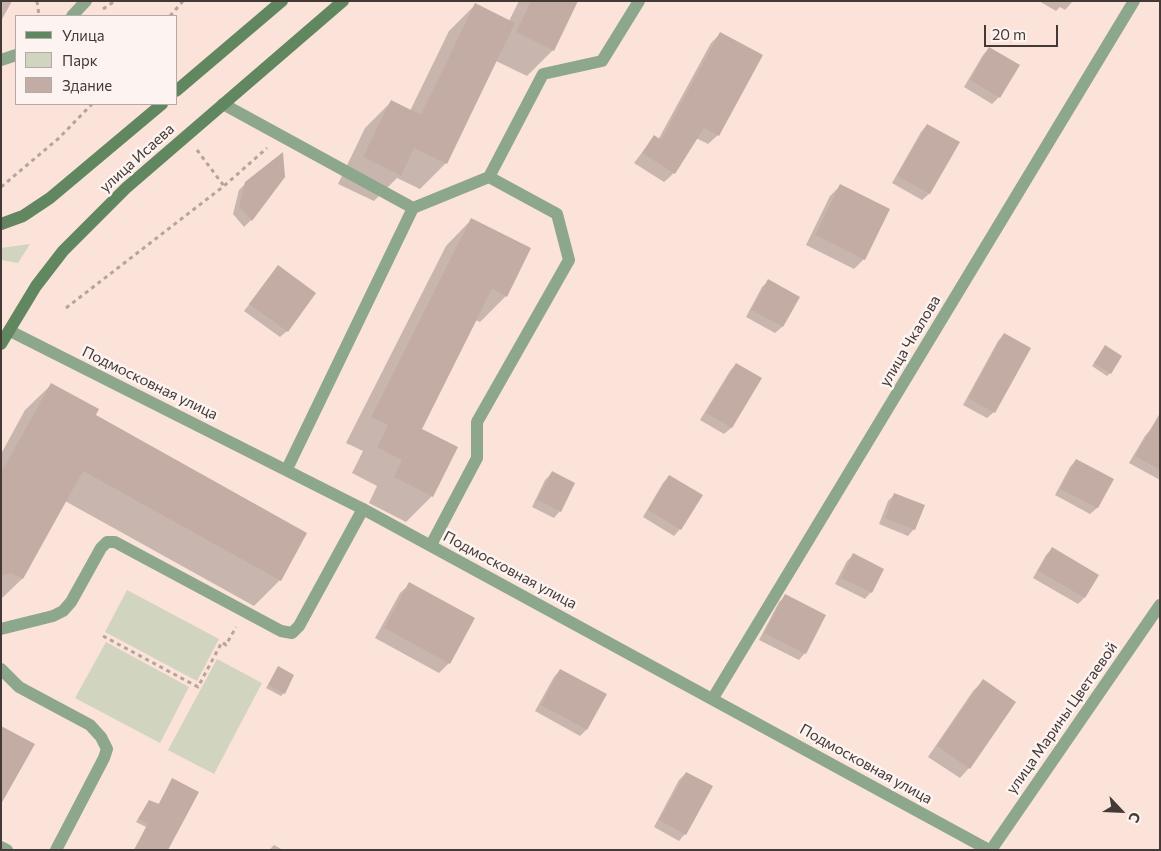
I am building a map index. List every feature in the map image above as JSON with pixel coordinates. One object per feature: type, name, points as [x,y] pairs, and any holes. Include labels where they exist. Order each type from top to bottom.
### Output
[{"type":"main road","points":[[178,89],[282,1]]},
{"type":"main road","name":"улица Исаева","points":[[1,344],[36,286],[63,251],[126,188],[343,1]]},
{"type":"main road","name":"улица Исаева","points":[[1,224],[23,216],[50,198],[161,105]]},
{"type":"street","points":[[73,15],[86,1]]},
{"type":"street","points":[[287,469],[413,208],[490,177],[543,74],[602,61],[639,1]]},
{"type":"street","name":"улица Чкалова","points":[[713,698],[1134,1]]},
{"type":"street","points":[[1,60],[15,55]]},
{"type":"street","points":[[223,104],[413,208]]},
{"type":"street","points":[[431,546],[477,458],[477,422],[569,260],[557,214],[490,177]]},
{"type":"street","name":"Подмосковная улица","points":[[10,331],[363,509],[990,850]]},
{"type":"street","points":[[1,628],[53,616],[63,611],[71,602],[101,548],[107,542],[115,542],[282,631],[292,632],[299,626],[363,509]]},
{"type":"street","name":"улица Марины Цветаевой","points":[[990,850],[1160,605]]},
{"type":"street","points":[[1,668],[18,687],[90,725],[101,737],[107,749],[56,850]]},
{"type":"street","points":[[1,846],[7,850]]},
{"type":"path","points":[[36,1],[39,15]]},
{"type":"path","points":[[171,15],[183,1]]},
{"type":"path","points":[[1,187],[59,138],[91,105]]},
{"type":"path","points":[[66,308],[224,186],[280,136]]},
{"type":"path","points":[[103,636],[198,687],[222,642],[226,644],[244,611]]},
{"type":"green space","points":[[30,244],[18,263],[1,260],[1,248]]},
{"type":"green space","points":[[127,590],[219,639],[197,681],[105,632]]},
{"type":"green space","points":[[106,642],[189,687],[160,743],[75,698]]},
{"type":"green space","points":[[217,659],[262,683],[214,774],[168,750]]},
{"type":"building","points":[[531,1],[578,1],[554,51],[516,32]]},
{"type":"building","points":[[475,3],[515,23],[447,164],[414,148],[401,176],[363,157],[391,100],[421,115]]},
{"type":"building","points":[[720,32],[763,55],[719,136],[704,128],[675,174],[642,153],[654,135],[661,140]]},
{"type":"building","points":[[989,47],[1020,65],[1000,98],[970,80]]},
{"type":"building","points":[[927,124],[960,142],[930,194],[897,176]]},
{"type":"building","points":[[283,152],[285,177],[252,221],[239,207],[245,182]]},
{"type":"building","points":[[840,184],[890,209],[865,260],[815,235]]},
{"type":"building","points":[[471,218],[531,248],[507,297],[492,289],[422,429],[458,447],[433,497],[394,477],[402,460],[377,447],[388,425],[371,417]]},
{"type":"building","points":[[278,265],[316,293],[288,332],[249,304]]},
{"type":"building","points":[[768,279],[800,297],[783,327],[751,310]]},
{"type":"building","points":[[1004,333],[1031,348],[995,413],[968,398]]},
{"type":"building","points":[[1105,345],[1122,356],[1111,374],[1094,363]]},
{"type":"building","points":[[736,363],[762,378],[732,428],[706,413]]},
{"type":"building","points":[[51,383],[99,409],[96,415],[307,533],[281,581],[83,471],[23,579],[11,573],[1,575],[1,473]]},
{"type":"building","points":[[1160,413],[1160,470],[1135,456]]},
{"type":"building","points":[[1076,459],[1114,479],[1098,508],[1060,489]]},
{"type":"building","points":[[552,471],[575,483],[561,512],[537,500]]},
{"type":"building","points":[[669,475],[703,495],[681,530],[648,510]]},
{"type":"building","points":[[894,493],[925,505],[915,530],[885,518]]},
{"type":"building","points":[[1052,547],[1099,575],[1085,598],[1038,571]]},
{"type":"building","points":[[853,553],[884,569],[872,593],[841,578]]},
{"type":"building","points":[[409,582],[475,618],[450,664],[384,628]]},
{"type":"building","points":[[785,594],[826,615],[806,654],[764,633]]},
{"type":"building","points":[[278,666],[294,675],[285,694],[268,685]]},
{"type":"building","points":[[560,669],[607,694],[587,730],[541,705]]},
{"type":"building","points":[[983,679],[1016,702],[970,769],[937,746]]},
{"type":"building","points":[[1,726],[35,744],[1,804]]},
{"type":"building","points":[[686,772],[713,786],[686,835],[659,820]]},
{"type":"building","points":[[172,778],[199,792],[168,850],[134,850],[148,824],[138,819],[149,800],[159,804]]}]
